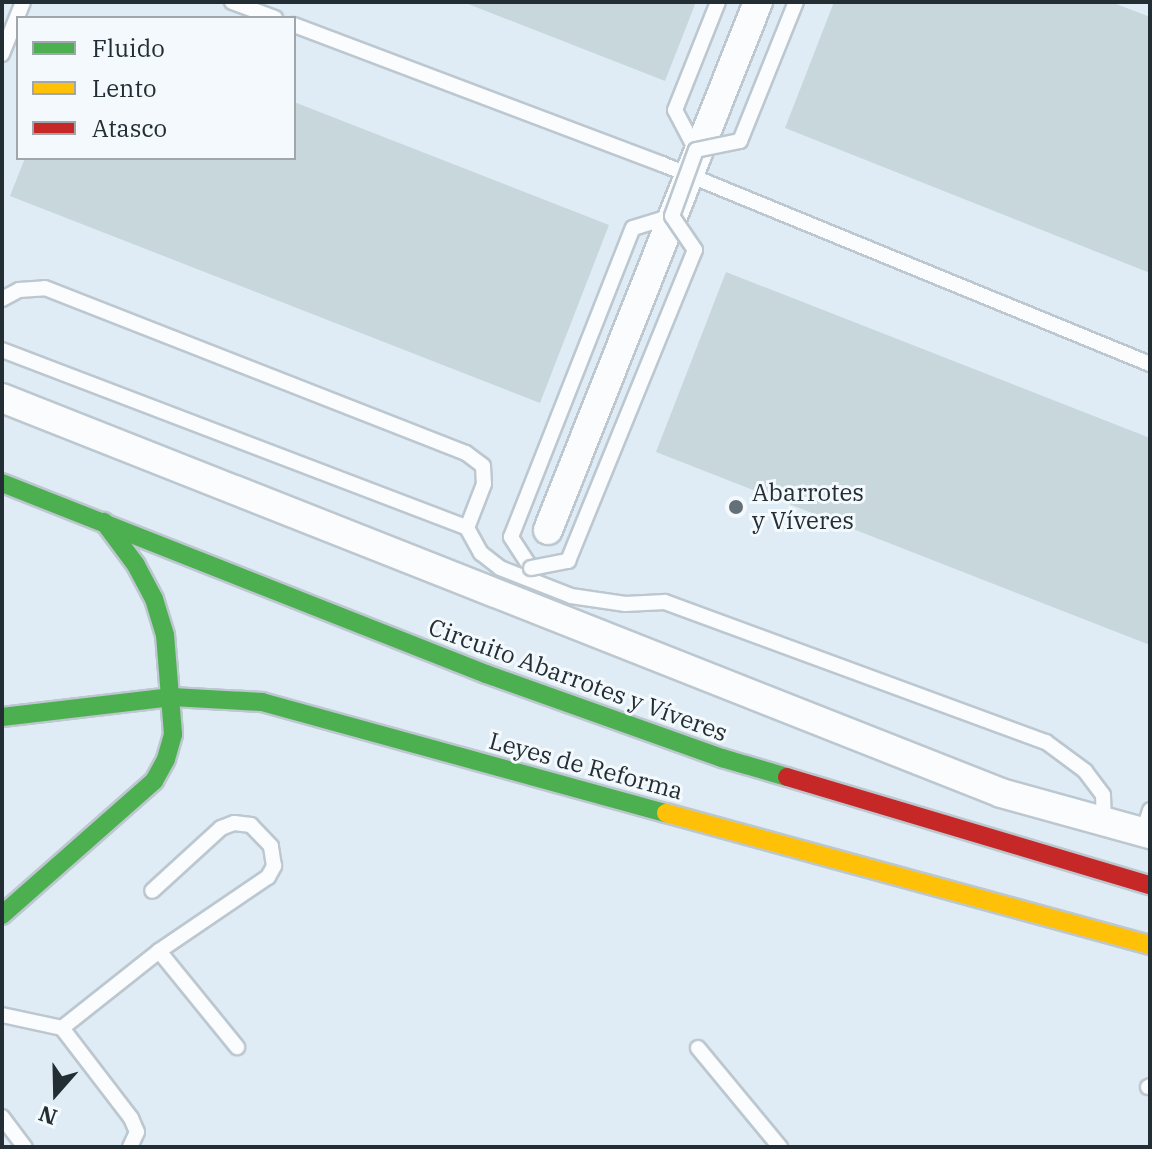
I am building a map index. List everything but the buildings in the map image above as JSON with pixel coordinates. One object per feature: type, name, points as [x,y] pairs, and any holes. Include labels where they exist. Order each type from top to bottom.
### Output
[{"type":"main road","name":"Circuito Abarrotes y Víveres","points":[[2,483],[486,674],[722,758],[1150,885]]},
{"type":"main road","points":[[2,915],[154,781],[166,759],[173,734],[165,635],[154,599],[136,565],[104,522]]},
{"type":"main road","name":"Leyes de Reforma","points":[[2,717],[172,697],[262,702],[1150,945]]},
{"type":"street","points":[[548,530],[758,2]]},
{"type":"street","points":[[2,398],[1001,793],[1104,822],[1148,825]]},
{"type":"lane","points":[[232,2],[270,16]]},
{"type":"lane","points":[[672,216],[693,162],[675,110],[718,2]]},
{"type":"lane","points":[[693,162],[740,141],[796,2]]},
{"type":"lane","points":[[2,54],[16,19]]},
{"type":"lane","points":[[296,26],[693,162],[1150,364]]},
{"type":"lane","points":[[672,216],[695,250],[689,265],[568,561],[531,568],[511,537],[633,228],[672,216]]},
{"type":"lane","points":[[2,299],[19,290],[45,288],[466,453],[483,466],[484,484],[467,528]]},
{"type":"lane","points":[[2,350],[467,528],[481,553],[500,568],[571,596],[625,604],[665,602],[1046,742],[1085,771],[1103,795],[1104,822]]},
{"type":"lane","points":[[62,1028],[159,951],[268,877],[274,866],[271,846],[251,825],[234,823],[221,828],[152,891]]},
{"type":"lane","points":[[159,951],[237,1047]]},
{"type":"lane","points":[[2,1015],[62,1028],[131,1118],[137,1132],[130,1147]]},
{"type":"lane","points":[[698,1048],[780,1147]]},
{"type":"lane","points":[[2,1117],[25,1147]]},
{"type":"traffic: fast","points":[[2,483],[486,674],[722,758],[787,777]]},
{"type":"traffic: fast","points":[[2,915],[154,781],[166,759],[173,734],[165,635],[154,599],[136,565],[104,522]]},
{"type":"traffic: fast","points":[[2,717],[172,697],[262,702],[666,813]]},
{"type":"traffic: slow","points":[[666,813],[1150,945]]},
{"type":"traffic: jam","points":[[787,777],[1150,885]]},
{"type":"place","name":"Abarrotes y Víveres","points":[[736,507]]}]
